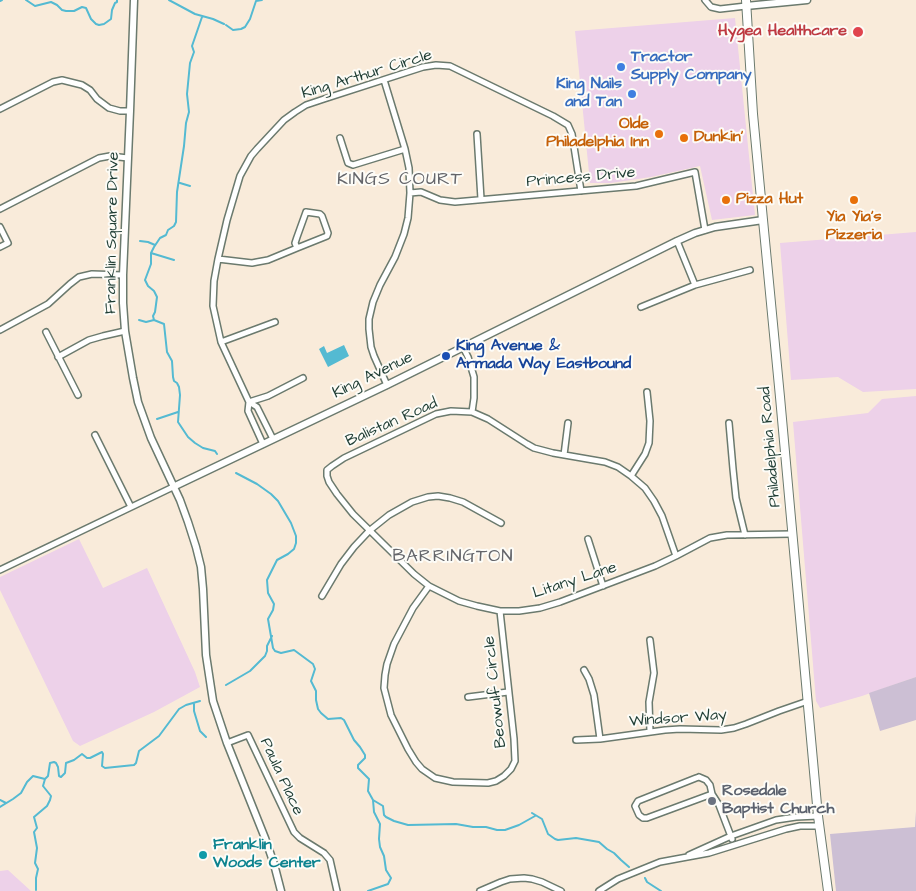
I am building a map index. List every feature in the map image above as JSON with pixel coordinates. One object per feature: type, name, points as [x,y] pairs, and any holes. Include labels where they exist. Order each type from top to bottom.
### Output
[{"type":"main road","name":"Philadelphia Road","points":[[746,3],[753,114],[818,816],[828,891]]},
{"type":"street","name":"Franklin Square Drive","points":[[134,0],[123,275],[125,331],[138,402],[151,438],[188,522],[201,567],[204,589],[206,655],[213,701],[227,743],[265,838],[281,891]]},
{"type":"street","points":[[705,0],[711,6],[720,9],[746,3],[807,0]]},
{"type":"street","name":"King Arthur Circle","points":[[263,444],[248,411],[249,402],[221,342],[213,306],[214,281],[227,220],[240,176],[251,156],[284,120],[294,112],[306,105],[431,65],[443,64],[563,121],[570,128],[572,134],[581,191]]},
{"type":"street","points":[[0,109],[53,82],[62,80],[82,85],[109,108],[120,111],[130,110]]},
{"type":"street","points":[[384,80],[405,149],[409,168],[410,193],[408,218],[404,234],[373,302],[369,319],[371,347],[387,385]]},
{"type":"street","points":[[477,134],[482,199]]},
{"type":"street","points":[[340,138],[348,163],[353,165],[405,149]]},
{"type":"street","points":[[0,209],[99,158],[110,156],[128,158]]},
{"type":"street","name":"Princess Drive","points":[[410,193],[421,192],[447,202],[636,186],[695,172],[705,230]]},
{"type":"street","points":[[218,259],[252,263],[268,260],[297,248],[326,236],[328,233],[320,214],[306,212],[297,237],[297,248]]},
{"type":"street","name":"King Avenue","points":[[0,570],[387,385],[677,241],[724,225],[763,220]]},
{"type":"street","points":[[0,227],[8,243],[0,247]]},
{"type":"street","points":[[677,241],[695,285]]},
{"type":"street","points":[[641,307],[695,285],[750,270]]},
{"type":"street","points":[[0,330],[48,304],[80,277],[92,274],[123,275]]},
{"type":"street","points":[[221,342],[275,322]]},
{"type":"street","points":[[58,358],[89,340],[125,331]]},
{"type":"street","points":[[46,332],[78,395]]},
{"type":"street","points":[[463,347],[474,377],[475,387],[472,412]]},
{"type":"street","points":[[249,402],[268,396],[304,378]]},
{"type":"street","points":[[631,476],[645,454],[649,442],[650,421],[647,392]]},
{"type":"street","name":"King Arthur Circle","points":[[249,402],[257,407],[273,440]]},
{"type":"street","name":"Balistan Road","points":[[327,470],[344,458],[436,414],[451,411],[472,412],[488,419],[527,444],[543,451],[605,462],[618,467],[631,476],[645,488],[654,501],[662,516],[676,556]]},
{"type":"street","points":[[564,455],[568,423]]},
{"type":"street","points":[[730,423],[736,498],[745,536]]},
{"type":"street","points":[[96,435],[131,507]]},
{"type":"street","name":"Litany Lane","points":[[327,470],[329,482],[337,494],[369,531],[429,586],[459,601],[500,611],[540,608],[560,602],[656,566],[710,538],[792,534]]},
{"type":"street","points":[[322,596],[341,564],[369,531],[389,515],[407,505],[428,497],[450,498],[463,502],[501,523]]},
{"type":"street","points":[[588,539],[603,586]]},
{"type":"street","name":"Beowulf Circle","points":[[429,586],[402,628],[390,655],[384,688],[391,714],[416,762],[422,769],[436,778],[452,782],[488,783],[504,776],[511,769],[515,761],[500,611]]},
{"type":"street","points":[[650,640],[654,673],[650,702],[650,732]]},
{"type":"street","points":[[584,670],[589,678],[594,695],[600,739]]},
{"type":"street","points":[[468,697],[508,692]]},
{"type":"street","name":"Windsor Way","points":[[576,740],[600,739],[680,729],[722,730],[734,728],[808,701]]},
{"type":"street","name":"Paula Place","points":[[227,743],[248,735],[294,832],[324,853],[330,860],[338,891]]},
{"type":"street","points":[[712,794],[647,818],[639,815],[635,806],[638,801],[696,778],[702,778],[712,788],[712,794],[719,805],[734,845]]},
{"type":"street","points":[[682,858],[731,836],[776,820],[818,816]]},
{"type":"street","points":[[599,891],[618,879],[660,862],[709,853],[786,829],[800,826],[820,826]]},
{"type":"street","points":[[480,891],[501,882],[524,878],[542,882],[561,891]]},
{"type":"shaded area","points":[[735,18],[755,215],[712,220],[700,166],[651,177],[611,183],[590,183],[575,31]]},
{"type":"shaded area","points":[[916,232],[916,389],[863,392],[838,377],[791,380],[780,243]]},
{"type":"shaded area","points":[[916,396],[916,677],[820,708],[816,701],[793,422],[868,413],[882,399]]},
{"type":"shaded area","points":[[79,539],[103,588],[147,568],[195,672],[200,687],[154,712],[80,746],[73,741],[0,590],[0,577]]},
{"type":"shaded area","points":[[916,677],[916,720],[880,731],[869,693]]},
{"type":"shaded area","points":[[916,811],[916,891],[836,891],[830,834],[915,827]]},
{"type":"shaded area","points":[[8,870],[31,891],[0,891],[0,871]]},
{"type":"water","points":[[344,345],[349,356],[328,367],[319,349],[324,346],[327,353]]},
{"type":"waterway","points":[[26,0],[35,6],[51,2],[66,11],[74,11],[82,7],[86,8],[91,19],[99,25],[111,19],[112,10],[117,0]]},
{"type":"waterway","points":[[169,0],[195,14],[224,24]]},
{"type":"waterway","points":[[226,25],[233,30],[245,27],[256,1],[262,0]]},
{"type":"waterway","points":[[154,320],[153,316],[157,297],[145,280],[151,264],[151,253],[154,247],[176,222],[177,192],[189,112],[187,94],[190,63],[194,52],[192,46],[202,17]]},
{"type":"waterway","points":[[180,183],[190,186]]},
{"type":"waterway","points":[[140,241],[155,245]]},
{"type":"waterway","points":[[151,253],[174,260]]},
{"type":"waterway","points":[[139,320],[146,322],[154,320],[164,324],[167,352],[172,361],[174,381],[179,387],[178,422],[188,437],[195,443],[203,448],[215,451],[217,454]]},
{"type":"waterway","points":[[157,419],[178,412]]},
{"type":"waterway","points":[[236,473],[257,484],[278,501],[296,536],[294,549],[277,560],[267,580],[268,593],[274,604],[268,619],[273,648],[281,653],[294,650],[313,664],[315,669],[311,681],[316,691],[318,709],[328,719],[341,718],[344,720],[354,740],[365,755],[358,768],[369,779],[368,791],[373,800],[383,806],[384,815],[394,821],[408,825],[456,824],[497,830],[505,830],[519,825],[535,816]]},
{"type":"waterway","points":[[226,685],[250,671],[265,656],[272,636]]},
{"type":"waterway","points":[[36,890],[38,869],[35,863],[37,848],[34,832],[37,828],[34,817],[47,806],[50,800],[51,796],[43,786],[48,776],[50,763],[56,763],[59,776],[61,777],[65,773],[66,763],[82,754],[90,758],[102,752],[102,766],[105,768],[134,765],[139,751],[159,736],[179,709],[200,701]]},
{"type":"waterway","points":[[194,703],[194,711],[200,731],[206,737]]},
{"type":"waterway","points":[[0,807],[21,793],[33,776],[45,779]]},
{"type":"waterway","points":[[0,800],[6,803]]},
{"type":"waterway","points":[[368,891],[388,884],[391,878],[386,870],[384,856],[380,847],[380,824],[374,812],[373,800]]},
{"type":"waterway","points":[[532,813],[542,819],[548,834],[555,839],[576,838],[599,842],[629,867]]},
{"type":"waterway","points":[[645,878],[647,882],[661,891]]},
{"type":"place","name":"Hygea Healthcare","points":[[858,32]]},
{"type":"place","name":"Tractor Supply Company","points":[[621,67]]},
{"type":"place","name":"King Nails and Tan","points":[[632,94]]},
{"type":"place","name":"Olde Philadelphia Inn","points":[[659,134]]},
{"type":"place","name":"Dunkin'","points":[[684,138]]},
{"type":"place","name":"Pizza Hut","points":[[726,200]]},
{"type":"place","name":"Yia Yia's Pizzeria","points":[[854,200]]},
{"type":"place","name":"King Avenue & Armada Way Eastbound","points":[[446,356]]},
{"type":"place","name":"Rosedale Baptist Church","points":[[712,801]]},
{"type":"place","name":"Franklin Woods Center","points":[[203,855]]},
{"type":"district","name":"KINGS COURT","points":[[400,180]]},
{"type":"district","name":"BARRINGTON","points":[[453,557]]}]
